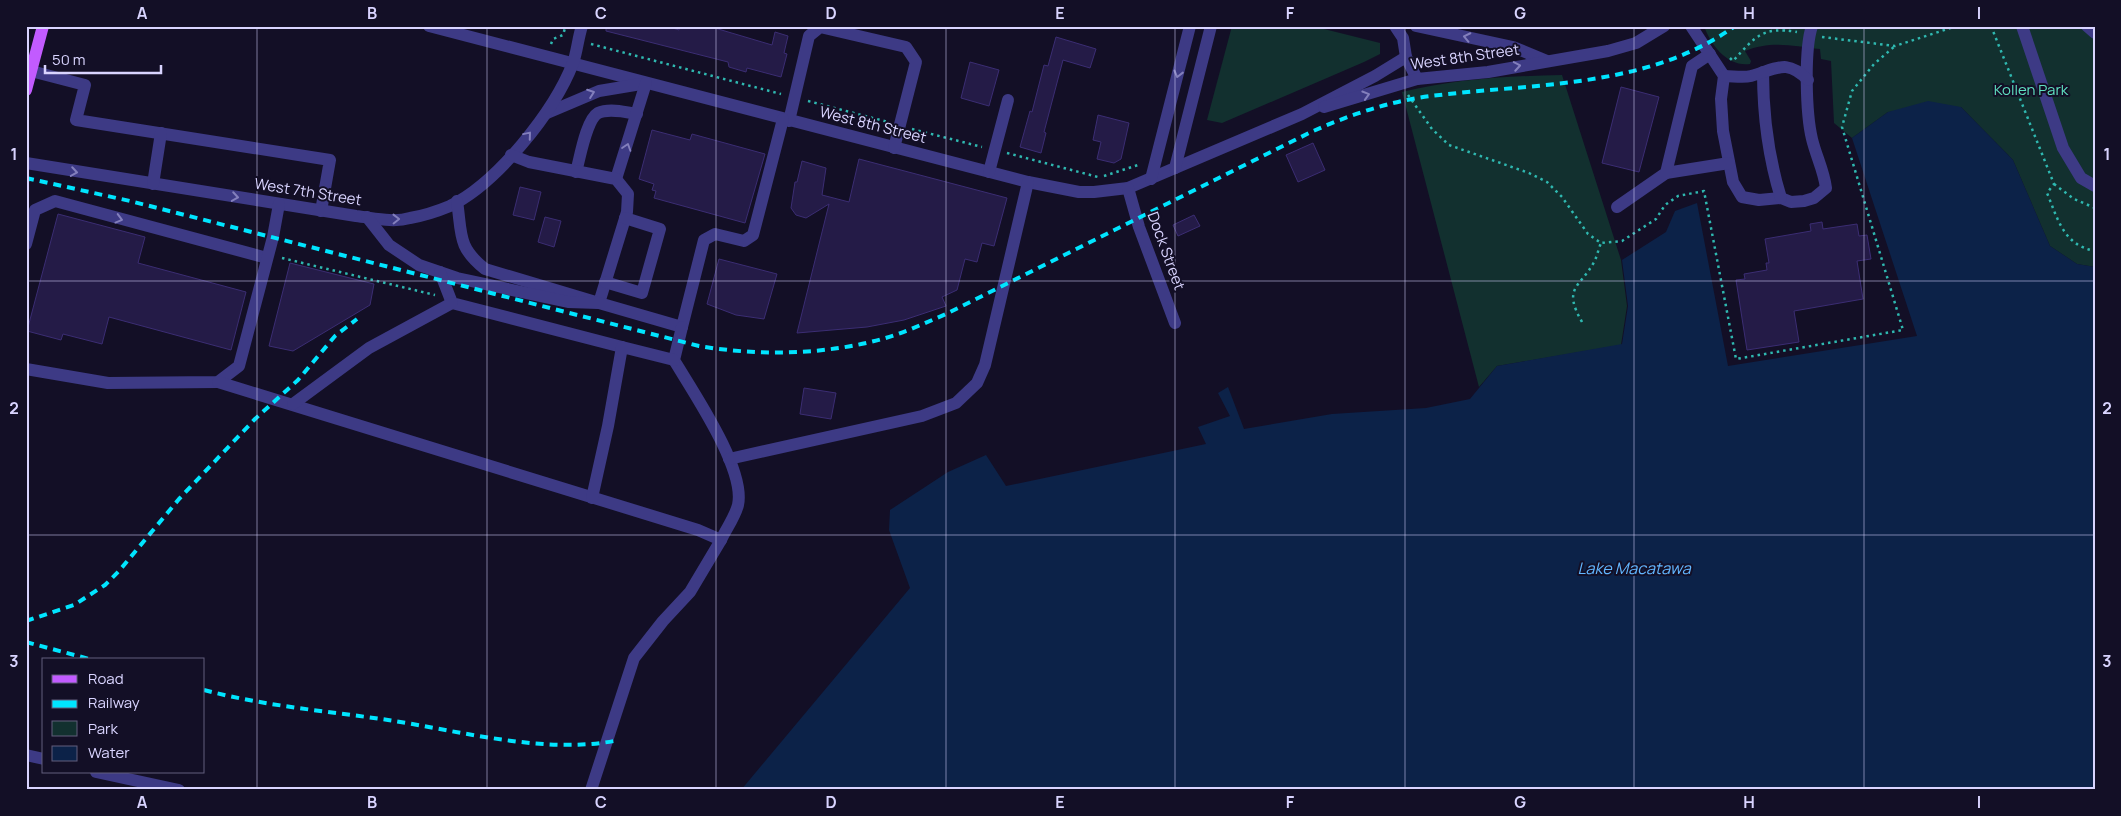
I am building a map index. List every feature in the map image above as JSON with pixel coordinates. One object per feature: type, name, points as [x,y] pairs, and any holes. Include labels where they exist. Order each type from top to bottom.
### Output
[{"type":"main road","points":[[26,90],[43,26]]},
{"type":"street","name":"West 8th Street","points":[[429,26],[894,148],[1028,182],[1079,192],[1128,188],[1151,179],[1302,114],[1376,76],[1406,57]]},
{"type":"street","name":"West 7th Street","points":[[26,163],[321,211],[394,220],[409,219],[449,206],[490,179],[547,113],[573,63],[582,26]]},
{"type":"street","points":[[591,790],[634,658],[663,621],[690,592],[721,540],[738,505],[736,482],[725,447],[674,360],[704,240],[715,234],[744,241],[753,235],[794,98],[809,36],[820,26],[906,47],[916,62],[894,148]]},
{"type":"street","points":[[1151,179],[1190,26]]},
{"type":"street","points":[[1175,168],[1211,26]]},
{"type":"street","points":[[1395,26],[1403,38],[1406,57],[1417,79]]},
{"type":"street","points":[[1416,26],[1513,48],[1547,61]]},
{"type":"street","name":"West 8th Street","points":[[1302,114],[1417,79],[1488,72],[1608,51],[1646,38],[1664,26]]},
{"type":"street","points":[[1691,26],[1724,76],[1721,117],[1733,182],[1742,197],[1759,200],[1781,198],[1792,202],[1814,198],[1826,188],[1824,173],[1811,133],[1808,80],[1810,30]]},
{"type":"street","points":[[2022,26],[2063,148],[2081,178],[2095,186]]},
{"type":"street","points":[[2087,26],[2095,33]]},
{"type":"street","points":[[1666,173],[1692,66],[1710,54]]},
{"type":"street","points":[[1724,76],[1749,76],[1783,66],[1798,70],[1808,80]]},
{"type":"street","points":[[31,71],[85,85],[76,120],[330,160],[321,211]]},
{"type":"street","points":[[1763,72],[1763,114],[1766,143],[1781,198]]},
{"type":"street","points":[[616,179],[638,114],[646,83]]},
{"type":"street","name":"West 7th Street","points":[[547,113],[598,91],[646,83]]},
{"type":"street","points":[[989,172],[1008,100]]},
{"type":"street","points":[[576,172],[590,121],[599,113],[617,111],[638,114]]},
{"type":"street","points":[[152,184],[161,133]]},
{"type":"street","points":[[511,155],[529,162],[616,179],[628,194],[625,218],[599,303]]},
{"type":"street","points":[[1617,206],[1666,173],[1729,163]]},
{"type":"street","points":[[729,459],[922,416],[956,402],[977,383],[985,365],[1002,286],[1028,182]]},
{"type":"street","name":"Dock Street","points":[[1128,188],[1139,227],[1175,323]]},
{"type":"street","points":[[26,244],[35,210],[55,201],[268,257]]},
{"type":"street","points":[[457,201],[463,243],[470,257],[485,269],[682,327]]},
{"type":"street","points":[[218,382],[239,366],[268,257],[279,204]]},
{"type":"street","points":[[367,217],[389,245],[419,265],[440,272],[568,302],[599,303]]},
{"type":"street","points":[[606,282],[642,292],[660,229],[625,218]]},
{"type":"street","points":[[440,272],[452,301]]},
{"type":"street","points":[[293,404],[369,348],[452,301],[674,360]]},
{"type":"street","points":[[592,498],[608,426],[622,347]]},
{"type":"street","points":[[26,369],[108,383],[218,382],[698,530],[721,540]]},
{"type":"street","points":[[26,755],[42,759]]},
{"type":"street","points":[[105,774],[179,790]]},
{"type":"path","points":[[563,35],[566,26]]},
{"type":"path","points":[[1406,91],[1416,110],[1449,146],[1529,173],[1547,182],[1566,203],[1588,234],[1601,244],[1622,241],[1656,219],[1665,206],[1678,196],[1704,191],[1736,360],[1903,330],[1842,127],[1852,91],[1874,64],[1896,46],[1957,26]]},
{"type":"path","points":[[1991,26],[2054,184],[2074,199],[2095,208]]},
{"type":"path","points":[[1733,61],[1757,35],[1779,30],[1810,30],[1896,46]]},
{"type":"path","points":[[548,56],[553,39],[563,35],[794,98],[1099,177],[1157,158]]},
{"type":"path","points":[[26,188],[29,178]]},
{"type":"path","points":[[2054,184],[2047,193],[2064,235],[2085,250],[2095,252]]},
{"type":"path","points":[[1582,322],[1576,310],[1573,292],[1582,276],[1593,263],[1601,244]]},
{"type":"path","points":[[268,257],[452,301]]},
{"type":"green space","points":[[1232,26],[1312,26],[1380,43],[1380,54],[1222,123],[1207,120]]},
{"type":"green space","name":"Kollen Park","points":[[1704,26],[2095,26],[2095,267],[2077,264],[2050,246],[2013,160],[1961,107],[1888,112],[1852,138],[1834,123],[1831,61],[1821,59],[1820,49],[1782,45],[1764,46],[1745,51],[1751,61],[1750,64],[1742,64],[1728,59],[1721,54],[1711,41]]},
{"type":"green space","points":[[1562,75],[1621,260],[1627,306],[1621,345],[1497,366],[1479,387],[1402,92],[1481,79]]},
{"type":"water","name":"Lake Macatawa","points":[[1928,101],[1961,107],[2013,160],[2050,246],[2077,264],[2095,267],[2095,790],[741,790],[910,588],[889,530],[890,510],[948,472],[986,455],[1006,486],[1206,444],[1198,427],[1230,416],[1218,393],[1228,387],[1244,429],[1332,414],[1426,408],[1470,399],[1497,366],[1622,344],[1628,306],[1622,260],[1666,232],[1675,211],[1697,203],[1728,366],[1917,336],[1852,138],[1888,112]]},
{"type":"building","points":[[606,26],[666,26],[679,30],[680,26],[708,26],[772,45],[775,32],[788,36],[784,53],[787,54],[781,77],[747,68],[746,72],[729,67],[728,62],[606,31]]},
{"type":"building","points":[[1056,37],[1096,49],[1090,68],[1063,60],[1044,132],[1046,133],[1041,153],[1020,147],[1030,111],[1032,112],[1044,65],[1048,66]]},
{"type":"building","points":[[970,62],[999,70],[989,106],[961,98]]},
{"type":"building","points":[[1621,87],[1659,97],[1639,172],[1602,163]]},
{"type":"building","points":[[1098,115],[1129,123],[1121,159],[1114,163],[1097,159],[1101,142],[1093,140]]},
{"type":"building","points":[[652,130],[690,140],[692,134],[765,154],[745,223],[654,198],[656,191],[652,190],[654,184],[639,179]]},
{"type":"building","points":[[1313,143],[1325,170],[1298,182],[1286,155]]},
{"type":"building","points":[[859,159],[1007,198],[994,246],[982,243],[977,262],[965,259],[957,290],[942,297],[946,306],[904,320],[867,327],[797,333],[829,204],[806,218],[796,215],[791,208],[795,182],[797,182],[802,161],[826,168],[822,195],[849,202]]},
{"type":"building","points":[[520,187],[541,192],[534,220],[513,215]]},
{"type":"building","points":[[58,214],[145,237],[138,263],[246,292],[231,350],[109,317],[102,344],[63,334],[61,340],[27,331]]},
{"type":"building","points":[[1194,215],[1200,226],[1178,236],[1173,225]]},
{"type":"building","points":[[545,217],[561,221],[554,247],[538,242]]},
{"type":"building","points":[[1822,222],[1823,229],[1857,224],[1859,236],[1867,235],[1871,259],[1857,261],[1863,299],[1794,311],[1799,342],[1747,350],[1736,280],[1745,279],[1744,274],[1767,270],[1766,263],[1769,263],[1765,239],[1811,231],[1810,224]]},
{"type":"building","points":[[719,259],[777,274],[764,319],[736,315],[707,304]]},
{"type":"building","points":[[290,263],[374,284],[370,305],[293,351],[269,346]]},
{"type":"building","points":[[804,388],[836,393],[831,419],[800,414]]},
{"type":"railway","points":[[26,178],[130,201],[699,346],[744,351],[814,351],[882,339],[946,314],[1311,132],[1355,114],[1416,98],[1549,85],[1627,72],[1665,62],[1701,47],[1735,26]]},
{"type":"railway","points":[[26,621],[74,605],[105,585],[179,499],[255,419],[298,380],[335,336],[357,319]]},
{"type":"railway","points":[[26,642],[86,658]]},
{"type":"railway","points":[[205,690],[273,704],[388,720],[501,740],[559,745],[614,741]]}]
